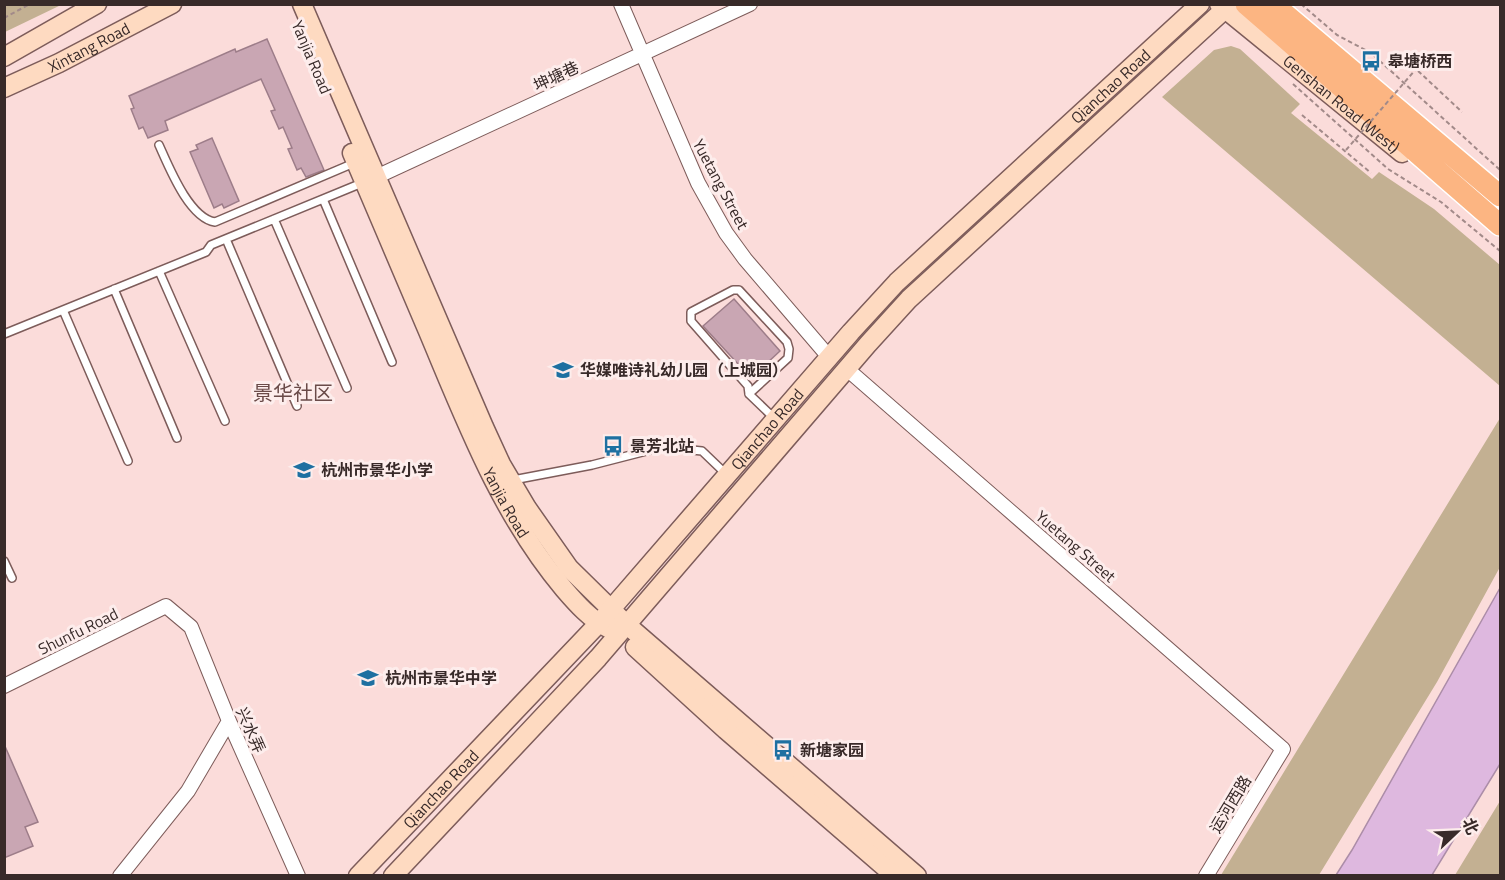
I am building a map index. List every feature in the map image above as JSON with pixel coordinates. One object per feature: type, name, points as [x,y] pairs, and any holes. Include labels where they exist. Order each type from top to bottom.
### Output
[{"type":"main road","name":"Xintang Road","points":[[4,57],[96,4]]},
{"type":"main road","name":"Xintang Road","points":[[4,88],[59,63],[172,4]]},
{"type":"main road","name":"Yanjia Road","points":[[289,4],[356,162],[370,180],[483,427],[510,480],[557,555],[612,609],[624,629],[726,730],[895,875]]},
{"type":"main road","name":"Yanjia Road","points":[[302,4],[370,180],[491,475],[515,520],[554,576],[572,598],[598,623],[624,629],[918,876]]},
{"type":"main road","name":"Qianchao Road","points":[[358,876],[612,609],[829,357],[897,282],[1200,4]]},
{"type":"main road","name":"Genshan Road (West)","points":[[1246,4],[1500,225]]},
{"type":"main road","name":"Genshan Road (West)","points":[[1273,4],[1500,196]]},
{"type":"main road","name":"Qianchao Road","points":[[393,876],[624,629],[847,369],[922,286],[1222,7]]},
{"type":"main road","name":"Genshan Road (West)","points":[[1222,7],[1448,190],[1467,196]]},
{"type":"main road","name":"Yanjia Road","points":[[885,848],[906,853],[932,876]]},
{"type":"street","name":"Yuetang Street","points":[[621,4],[698,183],[726,233],[744,259],[829,357]]},
{"type":"street","name":"坤塘巷","points":[[370,180],[750,4]]},
{"type":"street","name":"Yuetang Street","points":[[847,369],[1283,749]]},
{"type":"street","name":"Shunfu Road","points":[[4,686],[166,606]]},
{"type":"street","name":"兴水弄","points":[[166,606],[191,627],[229,721],[298,876]]},
{"type":"street","points":[[120,876],[188,790],[229,721]]},
{"type":"street","name":"运河西路","points":[[1206,876],[1283,749]]},
{"type":"lane","points":[[159,145],[182,194],[207,221],[215,222],[356,162]]},
{"type":"lane","points":[[4,334],[206,252],[211,245],[370,180]]},
{"type":"lane","points":[[323,199],[392,362]]},
{"type":"lane","points":[[274,219],[348,388]]},
{"type":"lane","points":[[226,239],[297,406]]},
{"type":"lane","points":[[159,271],[225,421]]},
{"type":"lane","points":[[114,290],[177,438]]},
{"type":"lane","points":[[749,394],[788,358],[789,349],[787,342],[739,290],[733,290],[691,312],[691,321],[748,386],[749,394],[775,419]]},
{"type":"lane","points":[[63,310],[128,461]]},
{"type":"lane","points":[[510,480],[592,465],[662,447],[702,451],[727,475]]},
{"type":"lane","points":[[4,561],[12,578]]},
{"type":"path","points":[[4,18],[30,4]]},
{"type":"path","points":[[1301,4],[1337,35],[1371,53],[1500,170]]},
{"type":"path","points":[[1394,53],[1416,69],[1462,112]]},
{"type":"path","points":[[1346,150],[1416,69]]},
{"type":"path","points":[[1286,77],[1300,93],[1388,169],[1441,202],[1500,251]]},
{"type":"path","points":[[1302,115],[1371,173]]},
{"type":"shaded area","points":[[5,4],[61,4],[61,5],[5,32]]},
{"type":"shaded area","points":[[1231,46],[1240,49],[1300,104],[1291,113],[1372,179],[1379,172],[1434,209],[1500,265],[1500,386],[1162,97],[1214,50]]},
{"type":"shaded area","points":[[1500,418],[1500,567],[1437,682],[1319,875],[1221,875]]},
{"type":"shaded area","points":[[1500,588],[1500,764],[1432,875],[1336,875],[1352,850]]},
{"type":"shaded area","points":[[1500,801],[1500,875],[1455,875]]},
{"type":"building","points":[[267,39],[324,170],[306,177],[301,168],[297,170],[288,149],[292,148],[283,127],[279,129],[271,111],[275,110],[261,79],[165,121],[168,130],[148,138],[143,127],[139,129],[131,109],[134,108],[129,96],[235,49],[236,52]]},
{"type":"building","points":[[212,138],[239,201],[224,208],[222,204],[214,208],[190,152],[198,149],[196,145]]},
{"type":"building","points":[[734,299],[780,351],[751,378],[703,326]]},
{"type":"building","points":[[4,744],[38,822],[25,827],[33,846],[4,858]]},
{"type":"place","name":"皋塘桥西","points":[[1371,61]]},
{"type":"place","name":"华媒唯诗礼幼儿园（上城园）","points":[[563,370]]},
{"type":"place","name":"景芳北站","points":[[613,446]]},
{"type":"place","name":"杭州市景华小学","points":[[304,470]]},
{"type":"place","name":"杭州市景华中学","points":[[368,678]]},
{"type":"place","name":"新塘家园","points":[[783,750]]},
{"type":"district","name":"景华社区","points":[[293,392]]}]
